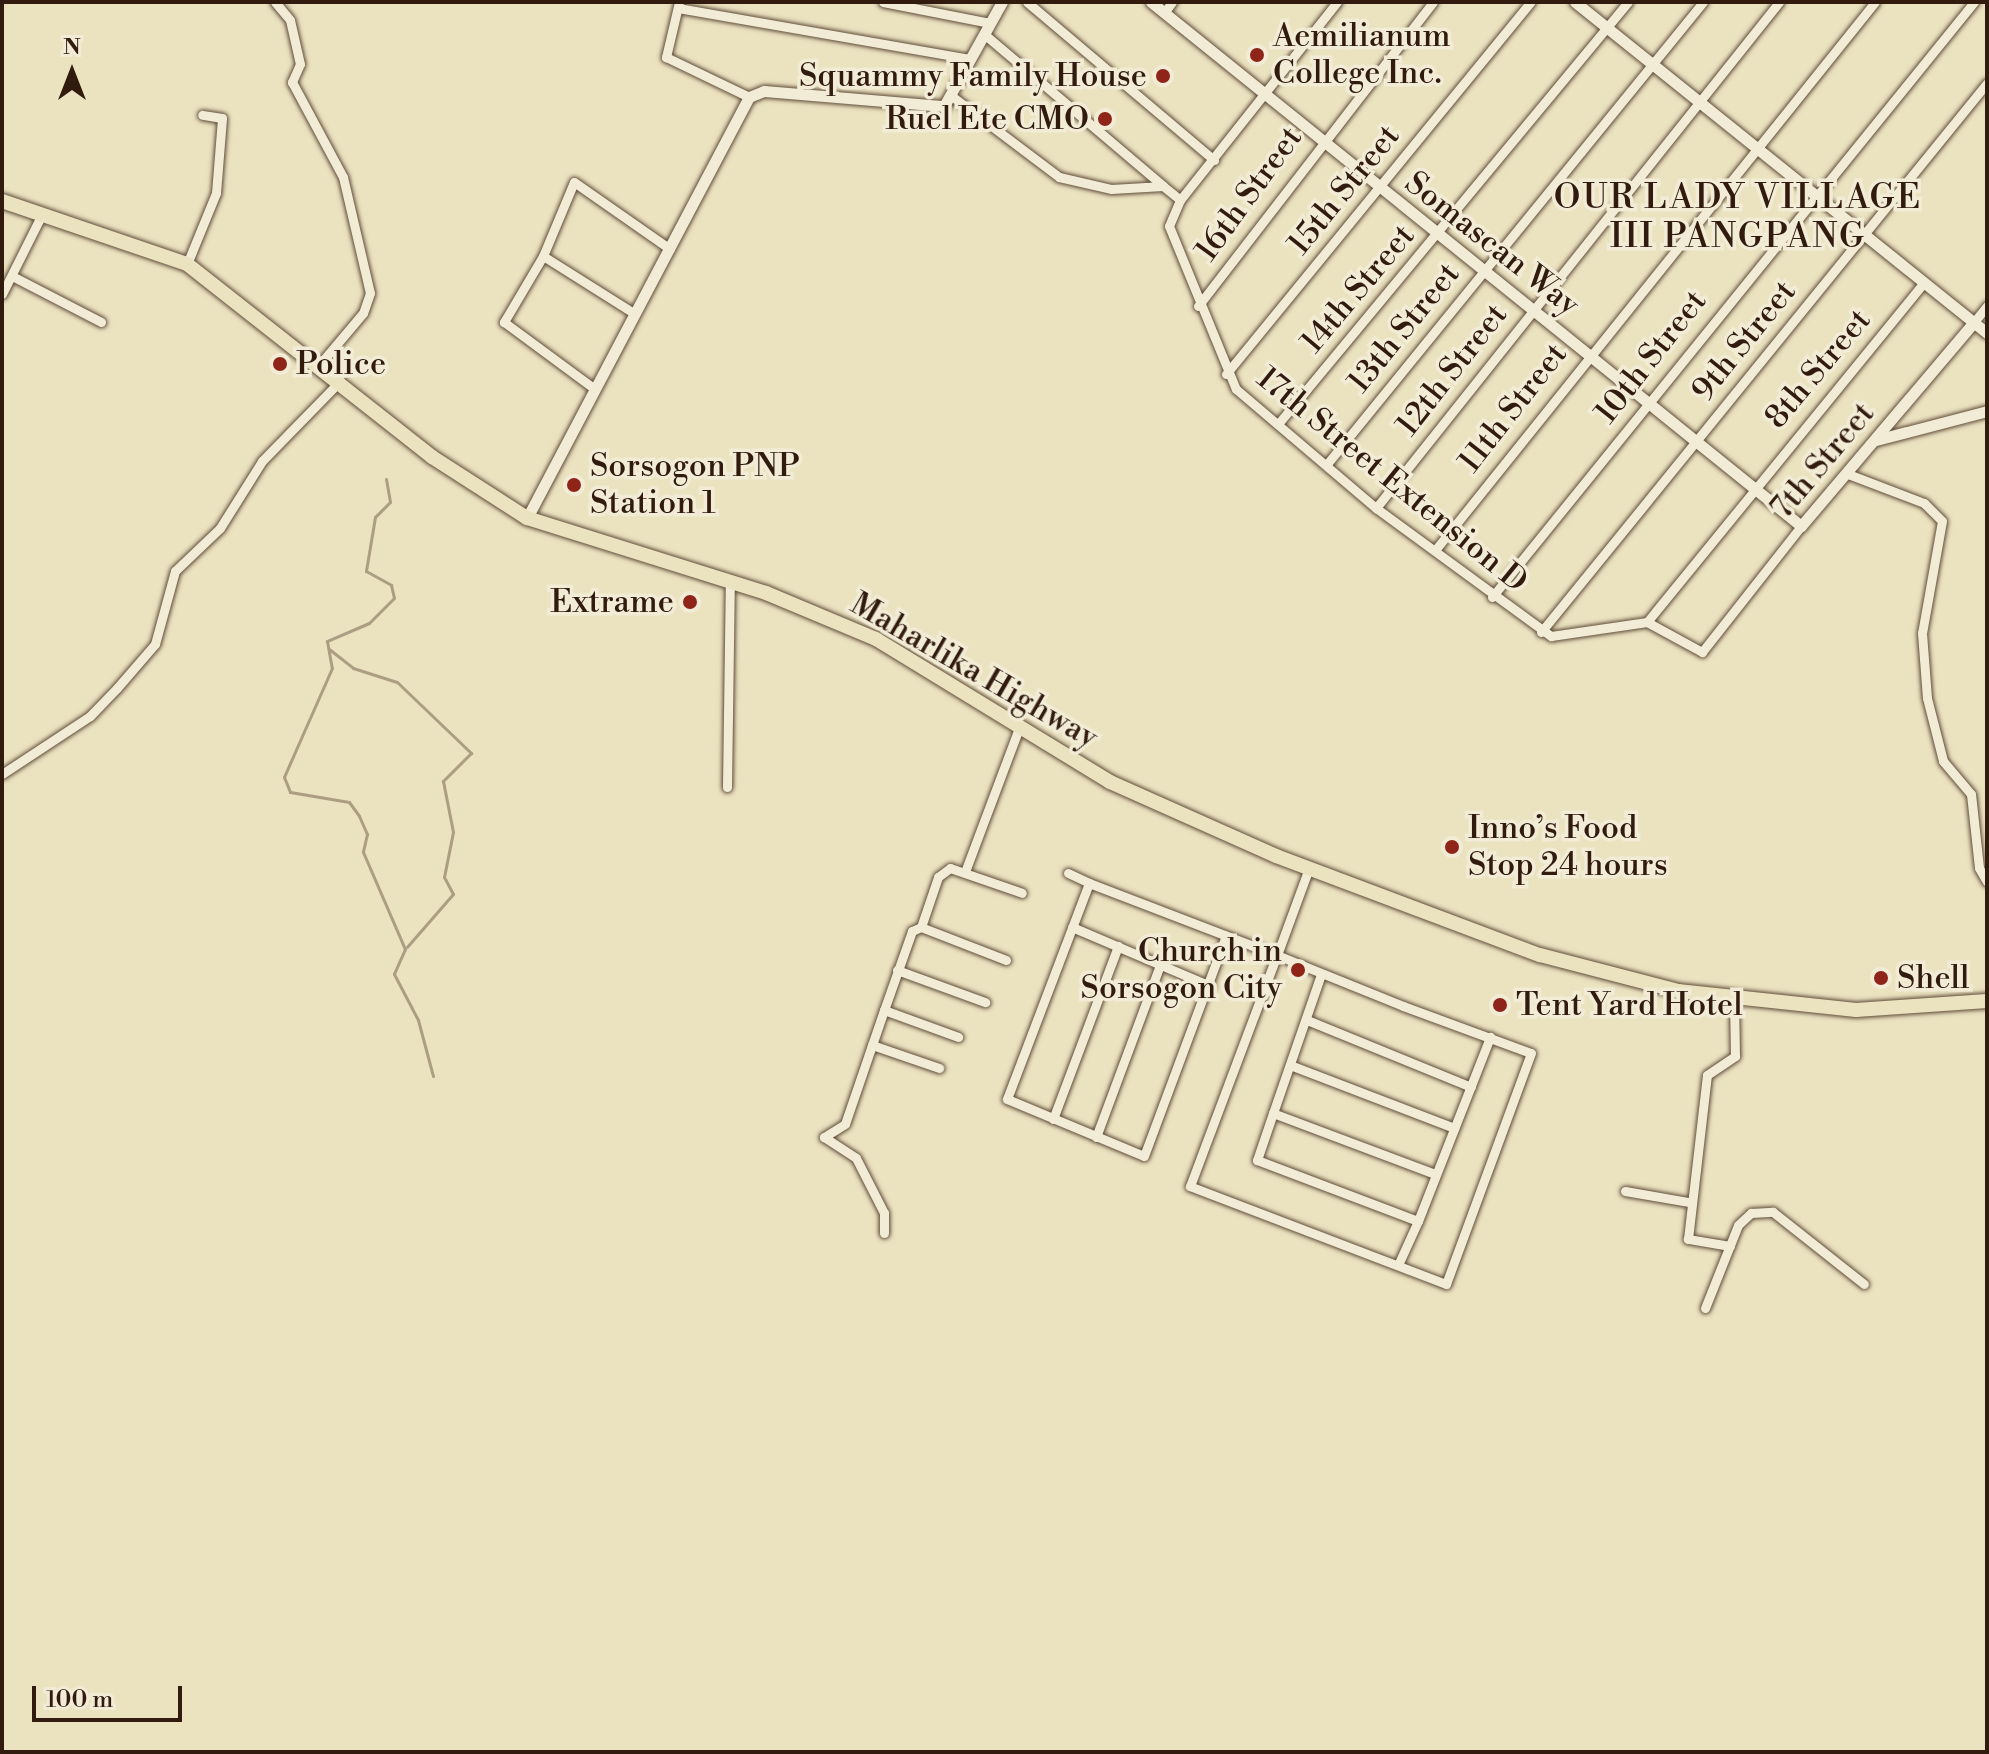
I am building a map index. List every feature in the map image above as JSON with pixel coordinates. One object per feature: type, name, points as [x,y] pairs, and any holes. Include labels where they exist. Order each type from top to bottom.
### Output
[{"type":"highway","name":"Maharlika Highway","points":[[2,201],[187,264],[320,364],[432,457],[527,518],[730,583],[876,639],[1110,782],[1309,868],[1540,955],[1734,1000],[1913,1011],[1987,1001]]},
{"type":"street","points":[[275,2],[290,20],[300,64],[292,82],[343,177],[370,293],[363,313],[320,364]]},
{"type":"street","points":[[883,2],[987,28],[1180,200],[1337,2]]},
{"type":"street","points":[[527,518],[632,312],[670,249],[749,97],[764,91],[944,106],[953,97],[1002,2]]},
{"type":"street","points":[[1027,2],[1214,160]]},
{"type":"street","name":"Somascan Way","points":[[1151,2],[1319,142],[1696,438],[1801,526]]},
{"type":"street","points":[[1164,13],[1172,2]]},
{"type":"street","name":"16th Street","points":[[1198,306],[1319,142],[1433,2]]},
{"type":"street","name":"15th Street","points":[[1226,374],[1531,2]]},
{"type":"street","points":[[1575,2],[1987,333]]},
{"type":"street","name":"14th Street","points":[[1278,424],[1628,2]]},
{"type":"street","name":"13th Street","points":[[1327,464],[1703,2]]},
{"type":"street","name":"12th Street","points":[[1376,508],[1779,2]]},
{"type":"street","name":"11th Street","points":[[1436,549],[1754,147],[1875,2]]},
{"type":"street","name":"10th Street","points":[[1492,597],[1813,194],[1974,2]]},
{"type":"street","points":[[749,97],[666,57],[679,5],[970,59]]},
{"type":"street","name":"9th Street","points":[[1541,632],[1987,83]]},
{"type":"street","points":[[953,97],[1059,177],[1111,189],[1163,186]]},
{"type":"street","points":[[187,264],[216,193],[222,118],[202,115]]},
{"type":"street","points":[[595,389],[504,322],[543,256],[574,182],[670,249]]},
{"type":"street","name":"17th Street Extension D","points":[[1180,200],[1169,226],[1226,374],[1278,424],[1376,508],[1436,549],[1492,597],[1541,632],[1568,636],[1647,622]]},
{"type":"street","points":[[2,294],[14,277],[42,214]]},
{"type":"street","points":[[543,256],[632,312]]},
{"type":"street","points":[[14,277],[101,322]]},
{"type":"street","name":"8th Street","points":[[1647,622],[1752,488],[1923,284]]},
{"type":"street","name":"7th Street","points":[[1647,622],[1702,652],[1801,526],[1987,306]]},
{"type":"street","points":[[2,774],[90,716],[127,677],[155,644],[175,571],[220,528],[262,461],[340,381]]},
{"type":"street","points":[[1876,440],[1987,411]]},
{"type":"street","points":[[1848,474],[1924,503],[1942,521],[1922,633],[1927,698],[1943,761],[1971,794],[1987,882]]},
{"type":"street","points":[[727,787],[730,583]]},
{"type":"street","points":[[966,869],[1020,725]]},
{"type":"street","points":[[921,927],[938,877],[950,868],[966,869],[1022,893]]},
{"type":"street","points":[[1068,873],[1089,883],[1277,955],[1321,974],[1531,1053],[1446,1284],[1190,1186],[1277,955],[1309,868]]},
{"type":"street","points":[[1089,883],[1007,1099],[1144,1156],[1210,986],[1226,936]]},
{"type":"street","points":[[884,1233],[884,1213],[856,1158],[824,1137],[845,1124],[912,931],[921,927],[1006,960]]},
{"type":"street","points":[[1072,927],[1161,962],[1210,986]]},
{"type":"street","points":[[1053,1119],[1118,946]]},
{"type":"street","points":[[1096,1137],[1161,962]]},
{"type":"street","points":[[897,970],[985,1002]]},
{"type":"street","points":[[1321,974],[1257,1160],[1418,1221]]},
{"type":"street","points":[[1730,1246],[1688,1239],[1689,1202],[1707,1075],[1735,1056],[1734,1000]]},
{"type":"street","points":[[884,1010],[958,1037]]},
{"type":"street","points":[[1307,1020],[1471,1087]]},
{"type":"street","points":[[1398,1265],[1490,1037]]},
{"type":"street","points":[[872,1045],[939,1068]]},
{"type":"street","points":[[1290,1065],[1454,1128]]},
{"type":"street","points":[[1273,1113],[1435,1174]]},
{"type":"street","points":[[1625,1191],[1689,1202]]},
{"type":"street","points":[[1705,1308],[1730,1246],[1751,1213],[1773,1212],[1864,1284]]},
{"type":"waterway","points":[[386,479],[390,502],[375,517],[366,571],[391,585],[394,598],[369,623],[327,641],[332,668],[284,777],[290,792],[349,802],[359,816],[367,834],[363,852],[405,949],[394,974],[418,1020],[433,1076]]},
{"type":"waterway","points":[[329,649],[353,668],[397,682],[471,753],[443,781],[453,832],[444,877],[453,894],[407,947]]},
{"type":"place","name":"Aemilianum College Inc.","points":[[1257,55]]},
{"type":"place","name":"Squammy Family House","points":[[1163,76]]},
{"type":"place","name":"Ruel Ete CMO","points":[[1105,119]]},
{"type":"place","name":"Police","points":[[280,364]]},
{"type":"place","name":"Sorsogon PNP Station 1","points":[[574,485]]},
{"type":"place","name":"Extrame","points":[[690,602]]},
{"type":"place","name":"Inno’s Food Stop 24 hours","points":[[1452,847]]},
{"type":"place","name":"Church in Sorsogon City","points":[[1298,970]]},
{"type":"place","name":"Shell","points":[[1881,978]]},
{"type":"place","name":"Tent Yard Hotel","points":[[1500,1005]]},
{"type":"district","name":"OUR LADY VILLAGE III PANGPANG","points":[[1738,218]]}]
